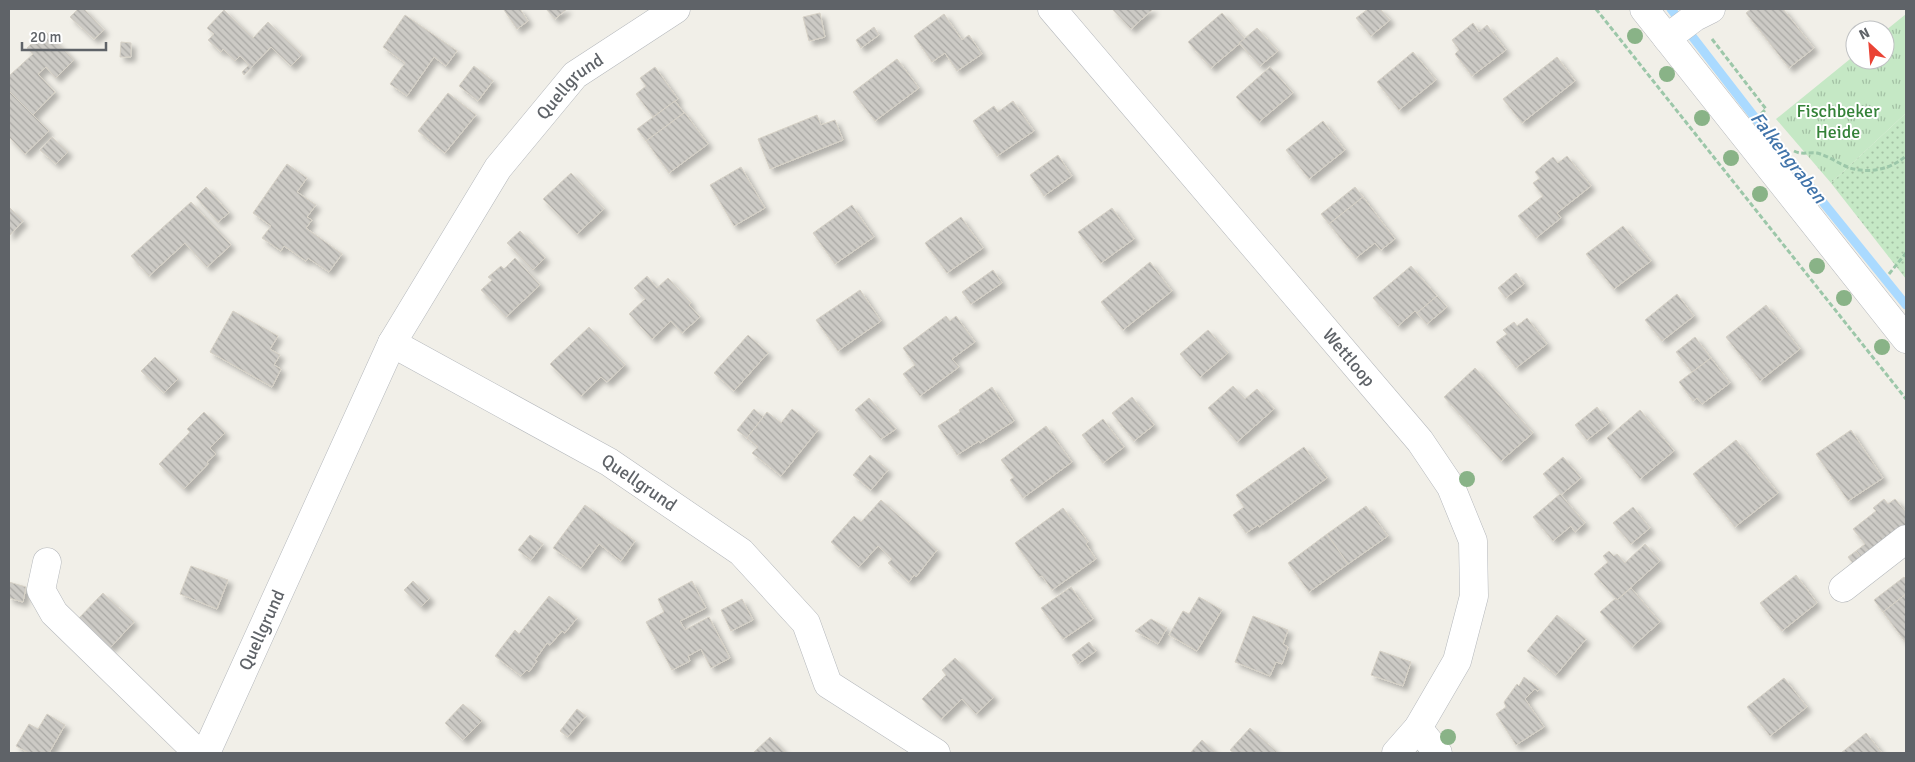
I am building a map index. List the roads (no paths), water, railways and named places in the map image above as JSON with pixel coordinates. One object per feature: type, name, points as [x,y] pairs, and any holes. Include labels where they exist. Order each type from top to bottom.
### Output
[{"type":"street","name":"Quellgrund","points":[[206,753],[392,343],[498,168],[574,75],[676,9]]},
{"type":"street","name":"Wettloop","points":[[1052,9],[1420,441],[1451,487],[1473,541],[1474,596],[1457,661],[1418,728],[1396,753]]},
{"type":"street","points":[[1644,9],[1688,23],[1906,339]]},
{"type":"street","name":"Quellgrund","points":[[392,343],[609,462],[741,552],[806,623],[828,684],[936,753]]},
{"type":"street","points":[[1843,588],[1906,539]]},
{"type":"street","points":[[47,562],[41,590],[54,612],[198,753]]},
{"type":"street","points":[[1418,728],[1438,753]]},
{"type":"waterway","name":"Falkengraben","points":[[1671,9],[1763,128],[1906,305]]},
{"type":"park label","name":"Fischbeker Heide","points":[[1838,121]]}]
